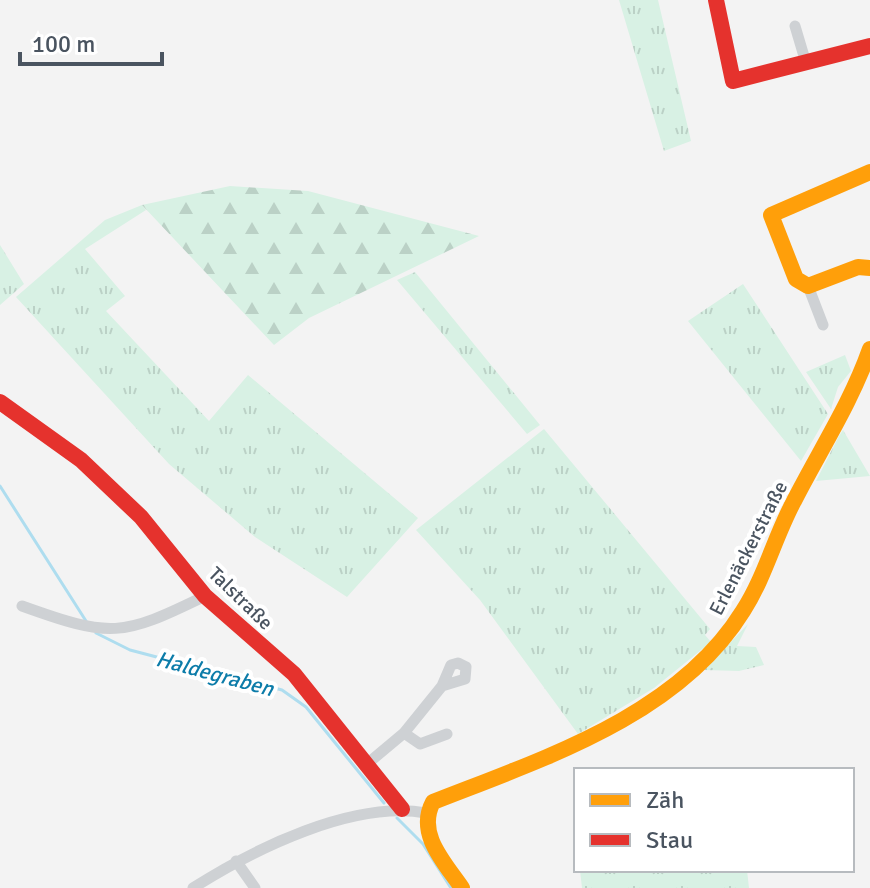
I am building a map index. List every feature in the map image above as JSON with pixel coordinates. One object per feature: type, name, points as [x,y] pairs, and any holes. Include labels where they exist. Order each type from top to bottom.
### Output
[{"type":"street","points":[[716,0],[733,81],[870,46]]},
{"type":"street","points":[[795,26],[806,63]]},
{"type":"street","points":[[823,325],[808,286],[796,279],[771,215],[870,172]]},
{"type":"street","points":[[808,286],[858,267],[870,268]]},
{"type":"street","name":"Erlenäckerstraße","points":[[426,813],[433,802],[563,750],[694,668],[735,625],[747,604],[789,510],[870,349]]},
{"type":"street","name":"Talstraße","points":[[0,402],[54,438],[119,496],[163,541],[205,596],[294,674],[402,809]]},
{"type":"street","points":[[22,606],[79,627],[118,630],[164,617],[205,596]]},
{"type":"street","points":[[367,764],[404,733],[442,686]]},
{"type":"street","points":[[404,733],[420,744],[447,734]]},
{"type":"street","points":[[193,888],[236,861],[329,825],[402,809],[426,813],[427,830],[462,888]]},
{"type":"street","points":[[236,861],[255,888]]},
{"type":"green space","points":[[619,0],[658,0],[691,141],[664,151]]},
{"type":"green space","points":[[230,186],[308,191],[479,236],[309,318],[274,345],[142,205]]},
{"type":"green space","points":[[142,205],[146,210],[85,249],[125,296],[106,311],[209,421],[248,375],[418,518],[347,597],[255,537],[169,464],[16,297],[105,220]]},
{"type":"green space","points":[[0,245],[24,284],[0,305]]},
{"type":"green space","points":[[415,272],[540,425],[527,434],[397,280]]},
{"type":"green space","points":[[743,284],[828,414],[801,461],[688,321]]},
{"type":"green space","points":[[845,355],[851,371],[838,387],[831,409],[806,372]]},
{"type":"green space","points":[[544,429],[710,629],[705,635],[711,642],[654,688],[578,734],[480,600],[416,530]]},
{"type":"green space","points":[[843,430],[870,476],[816,481],[839,436]]},
{"type":"green space","points":[[748,624],[737,646],[756,647],[764,665],[739,671],[704,670]]},
{"type":"green space","points":[[580,872],[747,872],[749,888],[582,888]]},
{"type":"waterway","name":"Haldegraben","points":[[0,486],[86,621]]},
{"type":"waterway","name":"Haldegraben","points":[[96,633],[130,650],[282,690],[306,707],[384,803]]},
{"type":"waterway","name":"Haldegraben","points":[[397,818],[423,844],[451,888]]},
{"type":"traffic: slow","points":[[870,172],[771,215],[796,279],[808,286],[858,267],[870,268]]},
{"type":"traffic: slow","points":[[462,888],[430,837],[428,825],[433,802],[518,769],[604,730],[682,679],[715,648],[751,598],[787,514],[844,407],[870,349]]},
{"type":"traffic: jam","points":[[716,0],[733,81],[870,46]]},
{"type":"traffic: jam","points":[[0,402],[81,460],[141,517],[205,596],[294,674],[402,809]]}]
